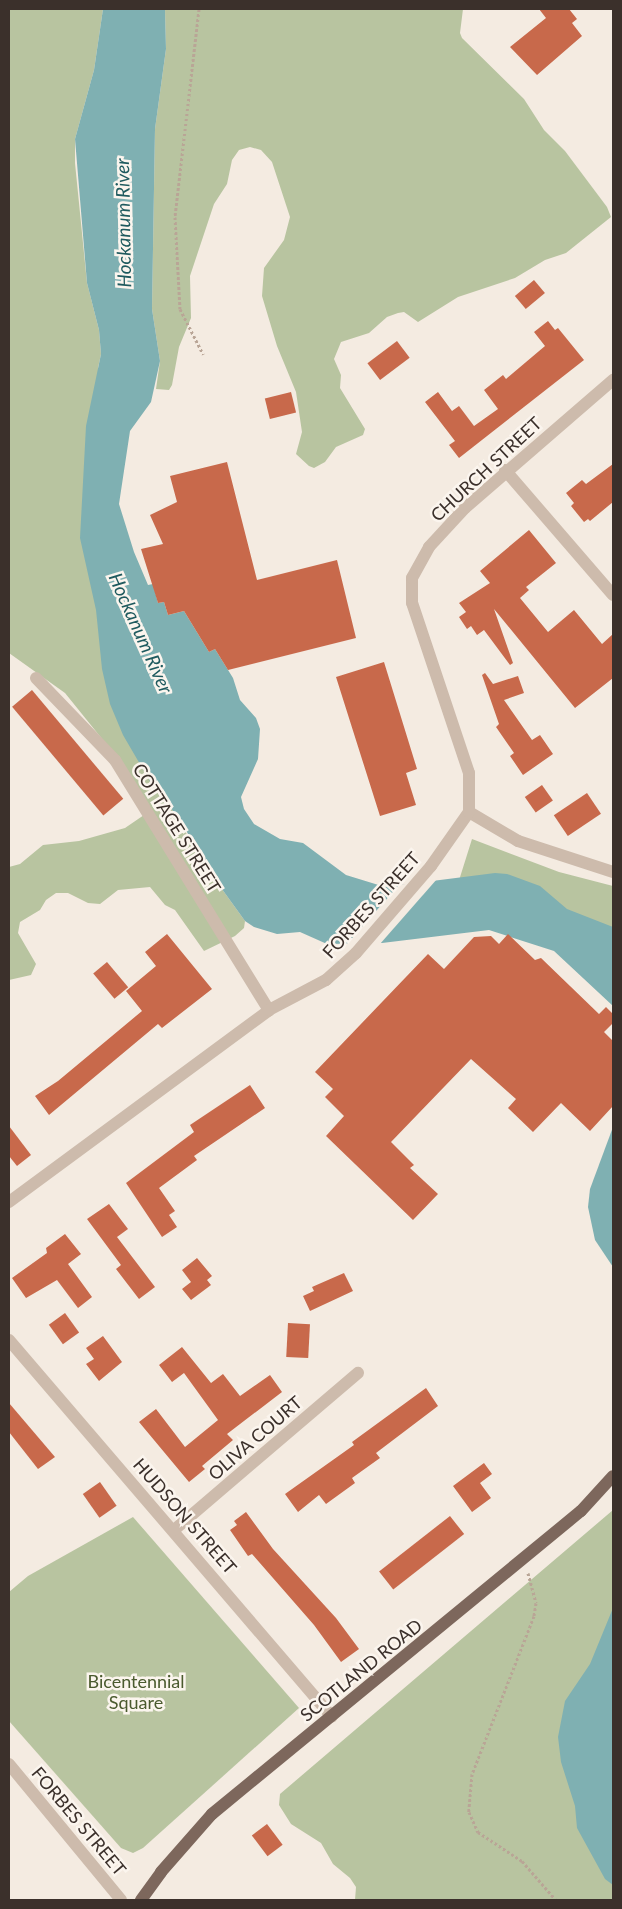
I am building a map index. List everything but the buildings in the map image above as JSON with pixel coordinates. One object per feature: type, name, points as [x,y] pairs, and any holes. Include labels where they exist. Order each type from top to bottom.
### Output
[{"type":"main road","name":"SCOTLAND ROAD","points":[[141,1900],[161,1872],[212,1814],[581,1511],[613,1476]]},
{"type":"street","name":"CHURCH STREET","points":[[469,812],[469,773],[412,603],[412,578],[429,547],[506,470],[613,380]]},
{"type":"street","points":[[506,470],[613,595]]},
{"type":"street","name":"COTTAGE STREET","points":[[36,678],[115,760],[269,1010]]},
{"type":"street","points":[[469,812],[518,841],[613,872]]},
{"type":"street","name":"FORBES STREET","points":[[9,1202],[269,1010],[326,980],[363,944],[422,876],[469,812]]},
{"type":"street","name":"HUDSON STREET","points":[[9,1340],[174,1530],[332,1717]]},
{"type":"street","name":"OLIVA COURT","points":[[174,1530],[358,1373]]},
{"type":"street","name":"FORBES STREET","points":[[9,1764],[121,1900]]},
{"type":"path","points":[[199,9],[175,217],[180,309],[203,354]]},
{"type":"path","points":[[524,1558],[535,1594],[534,1616],[491,1730],[472,1774],[469,1812],[478,1832],[511,1852],[556,1900]]},
{"type":"green space","points":[[9,9],[103,9],[94,70],[75,139],[75,163],[87,283],[99,330],[101,354],[98,368],[105,446],[172,809],[206,867],[245,921],[244,928],[235,936],[204,951],[175,910],[165,905],[150,887],[118,890],[100,904],[88,903],[68,893],[56,893],[46,900],[40,910],[20,922],[18,933],[36,964],[31,975],[9,980],[9,867],[20,864],[43,845],[79,841],[125,828],[144,815],[111,750],[65,693],[9,653]]},
{"type":"green space","points":[[165,9],[463,9],[460,33],[462,38],[524,99],[544,130],[565,151],[607,207],[611,217],[566,253],[545,260],[515,278],[458,297],[418,322],[404,312],[398,313],[387,317],[369,333],[341,342],[334,359],[341,375],[340,388],[365,429],[363,435],[336,447],[325,462],[314,468],[309,466],[296,454],[302,432],[296,392],[277,346],[262,296],[264,268],[284,240],[290,217],[272,162],[261,150],[250,147],[239,150],[232,160],[227,184],[214,204],[190,276],[191,318],[179,347],[172,385],[169,390],[156,389],[160,361],[152,309],[155,129],[166,49]]},
{"type":"green space","points":[[472,839],[559,872],[613,886],[613,955],[450,909]]},
{"type":"green space","points":[[613,1510],[613,1900],[355,1900],[356,1887],[350,1878],[333,1864],[321,1843],[291,1824],[279,1805],[280,1794]]},
{"type":"green space","name":"Bicentennial Square","points":[[133,1517],[299,1708],[143,1848],[133,1853],[121,1848],[9,1721],[9,1592],[28,1576]]},
{"type":"water","name":"Hockanum River","points":[[103,9],[165,9],[166,49],[155,129],[152,309],[160,361],[151,402],[130,431],[119,504],[134,552],[148,585],[153,584],[158,603],[164,602],[168,615],[184,611],[209,652],[215,649],[233,678],[240,700],[256,718],[260,729],[258,759],[241,797],[244,809],[254,824],[280,839],[303,843],[346,875],[385,887],[495,873],[507,874],[540,886],[567,909],[613,927],[613,1006],[554,951],[489,930],[382,943],[327,944],[300,932],[277,934],[254,927],[245,921],[206,867],[181,821],[151,783],[123,735],[110,704],[102,669],[96,610],[80,538],[86,426],[101,354],[99,330],[87,283],[75,139],[94,70]]},
{"type":"water","points":[[613,1127],[613,1267],[595,1240],[588,1207],[590,1189]]},
{"type":"water","points":[[613,1608],[613,1885],[605,1879],[577,1828],[575,1806],[561,1762],[558,1737],[565,1701],[590,1664]]},
{"type":"pier","points":[[437,879],[380,944],[346,945],[399,885]]}]
